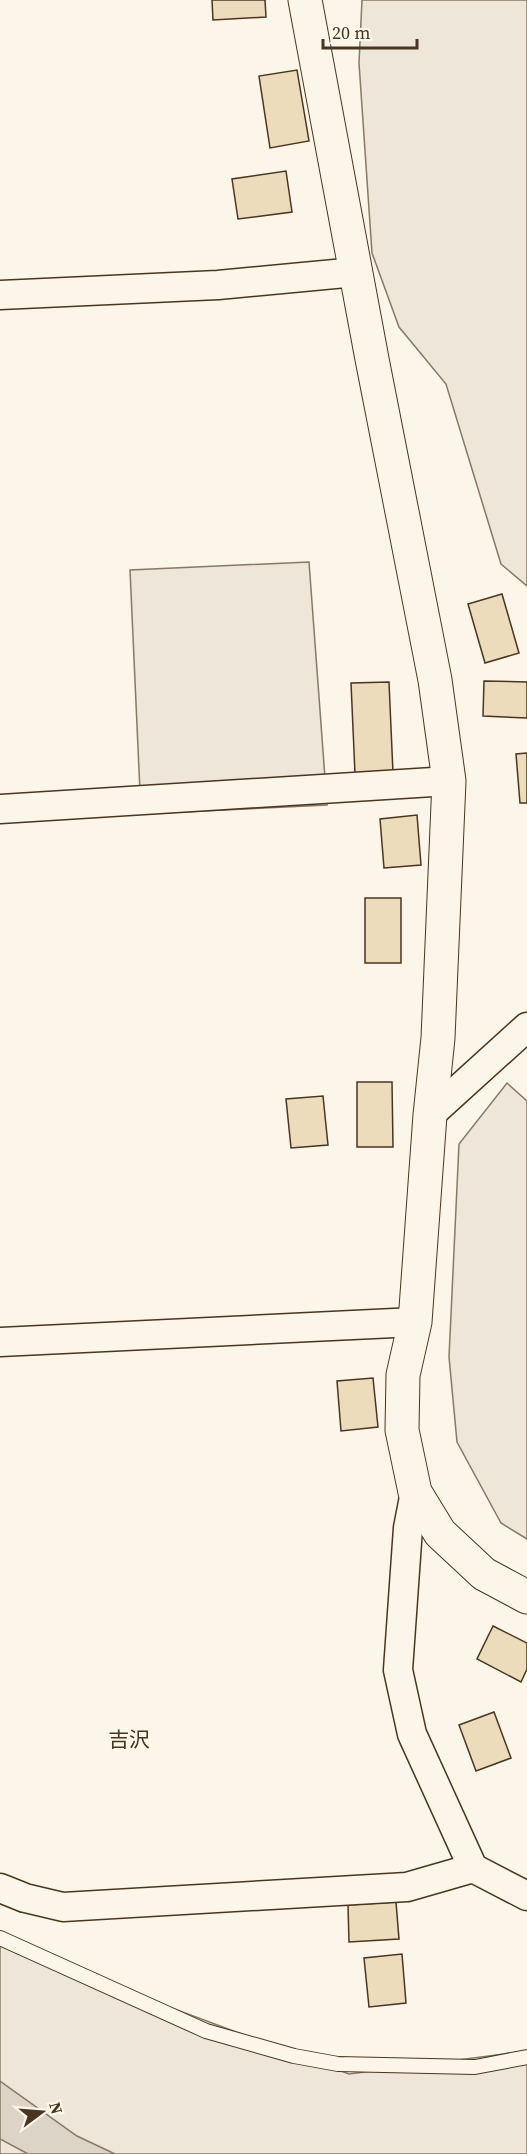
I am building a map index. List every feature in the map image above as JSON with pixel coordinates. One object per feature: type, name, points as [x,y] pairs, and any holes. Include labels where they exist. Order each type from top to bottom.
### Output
[{"type":"street","points":[[305,0],[435,680],[449,781],[438,1038],[415,1322],[403,1375],[402,1430],[415,1492],[440,1533],[484,1574],[527,1597]]},
{"type":"street","points":[[0,295],[218,285],[356,272]]},
{"type":"street","points":[[0,809],[449,781]]},
{"type":"street","points":[[430,1115],[527,1027]]},
{"type":"street","points":[[0,1342],[415,1322]]},
{"type":"street","points":[[415,1492],[408,1528],[398,1670],[412,1734],[473,1868],[527,1896]]},
{"type":"street","points":[[0,1888],[25,1898],[63,1907],[407,1887],[473,1868]]},
{"type":"lane","points":[[0,1938],[206,2031],[294,2056],[338,2064],[475,2067],[527,2057]]},
{"type":"shaded area","points":[[362,0],[527,0],[527,586],[501,564],[446,384],[399,327],[372,253],[359,63]]},
{"type":"shaded area","points":[[309,562],[327,805],[141,814],[130,570]]},
{"type":"shaded area","points":[[507,1083],[527,1101],[527,1539],[501,1523],[457,1442],[449,1357],[459,1144]]},
{"type":"shaded area","points":[[0,1944],[349,2074],[527,2051],[527,2154],[0,2154]]},
{"type":"shaded area","points":[[0,2081],[77,2136],[115,2154],[28,2154],[0,2139]]},
{"type":"building","points":[[212,0],[265,0],[266,17],[213,20]]},
{"type":"building","points":[[297,70],[309,141],[270,148],[259,76]]},
{"type":"building","points":[[286,171],[292,212],[238,219],[232,179]]},
{"type":"building","points":[[502,594],[519,653],[485,663],[468,604]]},
{"type":"building","points":[[484,681],[527,682],[527,718],[483,716]]},
{"type":"building","points":[[389,682],[393,773],[355,774],[351,683]]},
{"type":"building","points":[[527,753],[527,803],[520,803],[516,754]]},
{"type":"building","points":[[417,815],[421,865],[384,868],[380,819]]},
{"type":"building","points":[[365,898],[401,898],[401,963],[365,963]]},
{"type":"building","points":[[357,1082],[392,1082],[393,1147],[357,1147]]},
{"type":"building","points":[[323,1096],[328,1145],[291,1148],[286,1099]]},
{"type":"building","points":[[373,1378],[378,1427],[341,1431],[337,1381]]},
{"type":"building","points":[[493,1626],[527,1643],[527,1669],[521,1682],[477,1659]]},
{"type":"building","points":[[494,1712],[511,1758],[476,1771],[459,1725]]},
{"type":"building","points":[[396,1902],[399,1939],[349,1942],[348,1905]]},
{"type":"building","points":[[402,1954],[406,2003],[369,2007],[364,1958]]},
{"type":"district","name":"吉沢","points":[[129,1739]]}]
